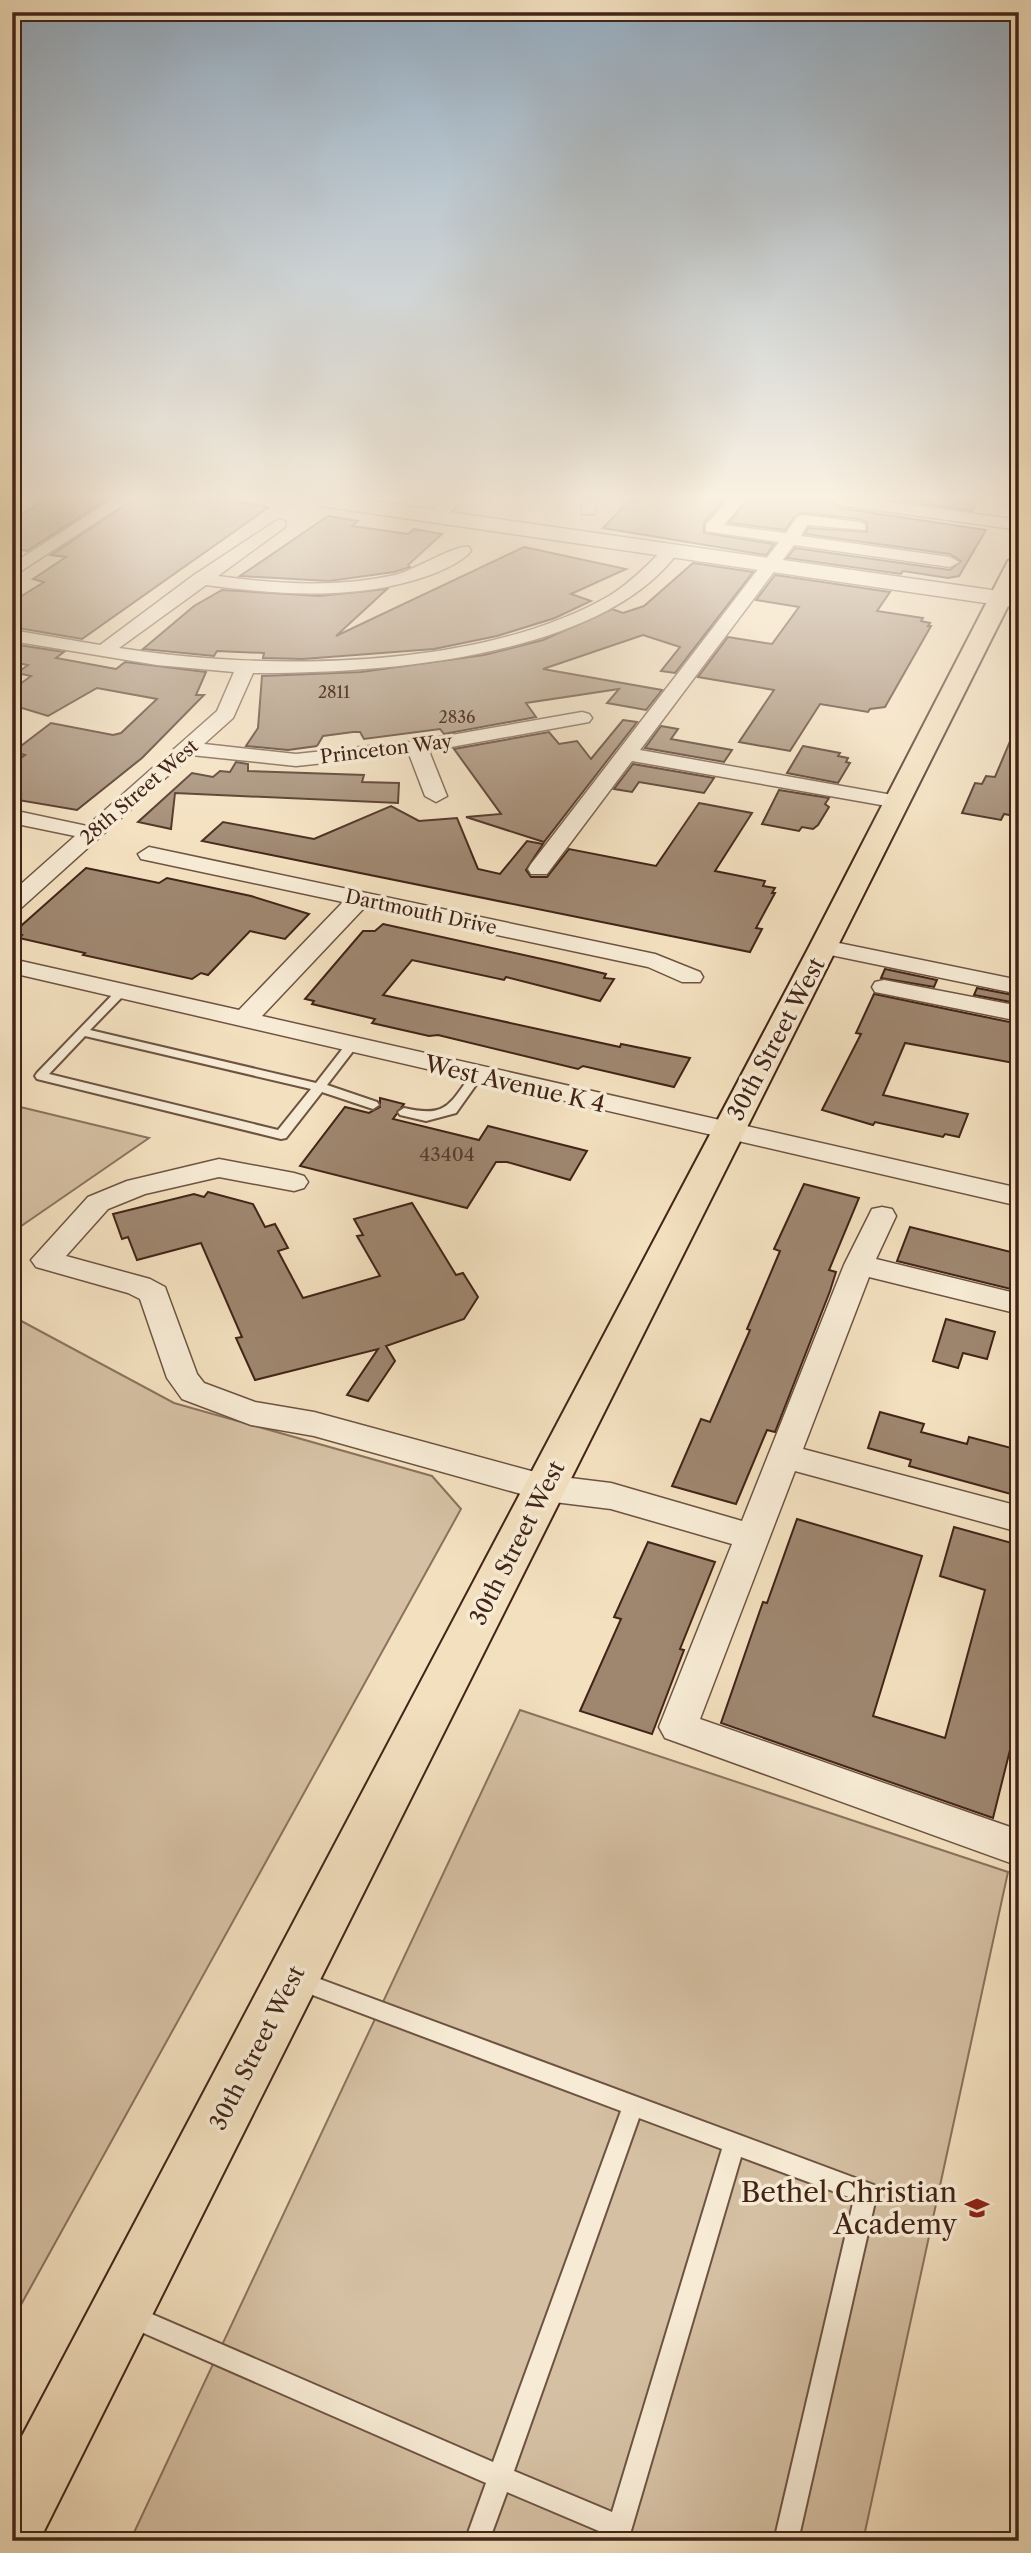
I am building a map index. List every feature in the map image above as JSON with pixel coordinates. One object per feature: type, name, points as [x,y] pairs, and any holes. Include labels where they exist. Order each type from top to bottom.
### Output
[{"type":"main road","name":"30th Street West","points":[[12,2525],[728,1130],[996,619]]},
{"type":"street","points":[[103,651],[146,619]]},
{"type":"street","points":[[12,635],[103,651],[207,665],[246,667],[376,663],[454,650],[535,632],[568,619]]},
{"type":"street","points":[[539,869],[730,619]]},
{"type":"street","name":"28th Street West","points":[[12,904],[226,714],[246,667]]},
{"type":"street","name":"Princeton Way","points":[[188,749],[296,760],[417,747],[582,718]]},
{"type":"street","points":[[417,747],[436,796]]},
{"type":"street","points":[[627,754],[898,802]]},
{"type":"street","points":[[12,816],[91,833]]},
{"type":"street","name":"Dartmouth Drive","points":[[149,854],[655,961],[691,977]]},
{"type":"street","points":[[243,1021],[359,898]]},
{"type":"street","points":[[824,947],[1019,987]]},
{"type":"street","name":"West Avenue K 4","points":[[12,966],[477,1075],[1019,1197]]},
{"type":"street","points":[[884,987],[1019,1014]]},
{"type":"street","points":[[294,1182],[219,1168],[137,1187],[98,1203],[46,1260],[139,1286],[155,1294],[157,1309],[183,1378],[192,1391],[251,1413],[314,1424],[545,1488],[611,1496],[752,1537]]},
{"type":"street","points":[[883,1216],[859,1265],[678,1727],[1019,1848]]},
{"type":"street","points":[[859,1265],[1019,1304]]},
{"type":"street","points":[[784,1456],[1019,1519]]},
{"type":"lane","points":[[121,992],[41,1076],[281,1135],[351,1046]]},
{"type":"lane","points":[[82,1031],[318,1087],[373,1105]]},
{"type":"lane","points":[[404,1112],[426,1117],[452,1110],[477,1075]]},
{"type":"lane","points":[[293,1978],[866,2193],[786,2541]]},
{"type":"lane","points":[[477,2541],[633,2106]]},
{"type":"lane","points":[[122,2312],[500,2477],[618,2535],[734,2144]]},
{"type":"shaded area","points":[[12,1105],[149,1138],[14,1231],[12,1241]]},
{"type":"shaded area","points":[[12,1316],[174,1403],[432,1476],[461,1509],[12,2321]]},
{"type":"shaded area","points":[[520,1710],[1008,1872],[863,2541],[130,2541]]},
{"type":"building","points":[[12,619],[110,619],[82,639],[12,627]]},
{"type":"building","points":[[178,619],[354,619],[336,636],[372,619],[551,619],[497,636],[434,649],[303,659],[263,658],[264,653],[217,651],[214,656],[143,649]]},
{"type":"building","points":[[589,619],[717,619],[675,673],[661,671],[680,647],[643,635],[543,669],[662,690],[646,710],[607,703],[619,689],[526,703],[536,717],[444,734],[440,729],[364,739],[360,732],[353,732],[323,736],[317,746],[288,750],[246,746],[258,728],[262,676],[361,672],[484,655],[543,640]]},
{"type":"building","points":[[790,619],[922,619],[921,621],[930,623],[928,626],[931,626],[885,707],[870,709],[868,712],[820,704],[790,751],[739,742],[774,690],[698,677],[728,637],[772,644]]},
{"type":"building","points":[[12,644],[64,652],[56,658],[116,669],[125,662],[206,672],[196,695],[204,695],[142,758],[77,810],[12,799],[12,765],[25,755],[13,752],[51,723],[113,735],[121,733],[157,699],[97,688],[48,716],[12,705],[12,690],[31,676],[17,673],[28,665],[12,662]]},
{"type":"building","points":[[623,720],[637,722],[544,842],[466,817],[501,814],[454,749],[549,732],[559,744],[577,741],[591,759]]},
{"type":"building","points":[[1019,720],[1019,817],[1004,814],[1001,820],[962,813],[975,783],[982,784],[986,776],[995,777]]},
{"type":"building","points":[[661,726],[678,729],[671,739],[732,750],[724,762],[645,748]]},
{"type":"building","points":[[803,746],[840,753],[838,756],[848,758],[846,762],[850,763],[838,783],[787,773]]},
{"type":"building","points":[[236,762],[248,764],[248,771],[364,775],[362,782],[399,783],[398,803],[175,793],[171,829],[138,822],[192,773],[213,777],[220,771],[230,772]]},
{"type":"building","points":[[633,764],[714,778],[704,793],[639,782],[632,792],[614,789]]},
{"type":"building","points":[[779,790],[829,798],[825,804],[829,807],[813,829],[802,827],[799,831],[762,824]]},
{"type":"building","points":[[699,803],[752,813],[715,871],[765,881],[763,886],[775,888],[772,893],[775,893],[756,928],[762,929],[750,952],[202,841],[223,822],[314,839],[391,806],[419,821],[457,818],[478,869],[500,874],[527,841],[543,844],[526,870],[531,877],[547,877],[569,849],[656,866]]},
{"type":"building","points":[[86,868],[159,883],[167,878],[251,896],[309,914],[285,939],[250,931],[208,975],[201,973],[192,979],[83,955],[85,953],[19,938],[22,935],[13,933]]},
{"type":"building","points":[[383,924],[560,963],[606,974],[604,978],[614,979],[600,1001],[506,977],[504,980],[412,960],[383,995],[620,1047],[621,1044],[690,1058],[674,1087],[583,1066],[578,1069],[438,1035],[429,1036],[372,1023],[375,1019],[312,1004],[314,1001],[305,999],[363,931],[375,931]]},
{"type":"building","points":[[885,969],[937,980],[934,987],[881,978]]},
{"type":"building","points":[[977,988],[1013,995],[1011,1002],[974,995]]},
{"type":"building","points":[[874,994],[1019,1024],[1019,1064],[905,1043],[883,1095],[968,1114],[959,1137],[945,1134],[943,1137],[875,1122],[873,1125],[822,1110],[861,1034],[856,1033]]},
{"type":"building","points":[[380,1098],[404,1104],[393,1119],[479,1140],[488,1126],[587,1151],[570,1180],[507,1162],[496,1162],[467,1208],[300,1166],[345,1107],[369,1113],[380,1107]]},
{"type":"building","points":[[804,1184],[859,1198],[829,1270],[836,1272],[830,1291],[775,1432],[767,1430],[736,1504],[672,1486],[701,1419],[710,1422],[750,1330],[747,1329],[780,1251],[774,1249]]},
{"type":"building","points":[[208,1192],[253,1204],[265,1227],[275,1224],[288,1248],[278,1251],[303,1298],[380,1276],[357,1236],[363,1235],[354,1219],[412,1203],[456,1275],[463,1273],[478,1297],[464,1319],[386,1346],[395,1361],[368,1401],[347,1395],[378,1349],[255,1380],[236,1338],[242,1337],[201,1243],[137,1260],[128,1237],[122,1239],[113,1214],[194,1194],[204,1197]]},
{"type":"building","points":[[910,1227],[1019,1254],[1019,1291],[897,1261]]},
{"type":"building","points":[[946,1319],[995,1332],[987,1359],[963,1353],[958,1368],[933,1361]]},
{"type":"building","points":[[880,1412],[924,1424],[921,1432],[967,1444],[969,1437],[1019,1450],[1019,1479],[1015,1478],[1011,1494],[909,1466],[911,1460],[868,1448]]},
{"type":"building","points":[[797,1519],[922,1556],[873,1716],[945,1738],[985,1590],[940,1576],[954,1527],[1019,1545],[1019,1735],[1014,1734],[993,1818],[721,1723],[763,1602],[767,1603]]},
{"type":"building","points":[[648,1542],[715,1562],[680,1649],[684,1650],[652,1734],[580,1711],[621,1619],[614,1617]]},
{"type":"place","name":"Bethel Christian Academy","points":[[977,2208]]}]
